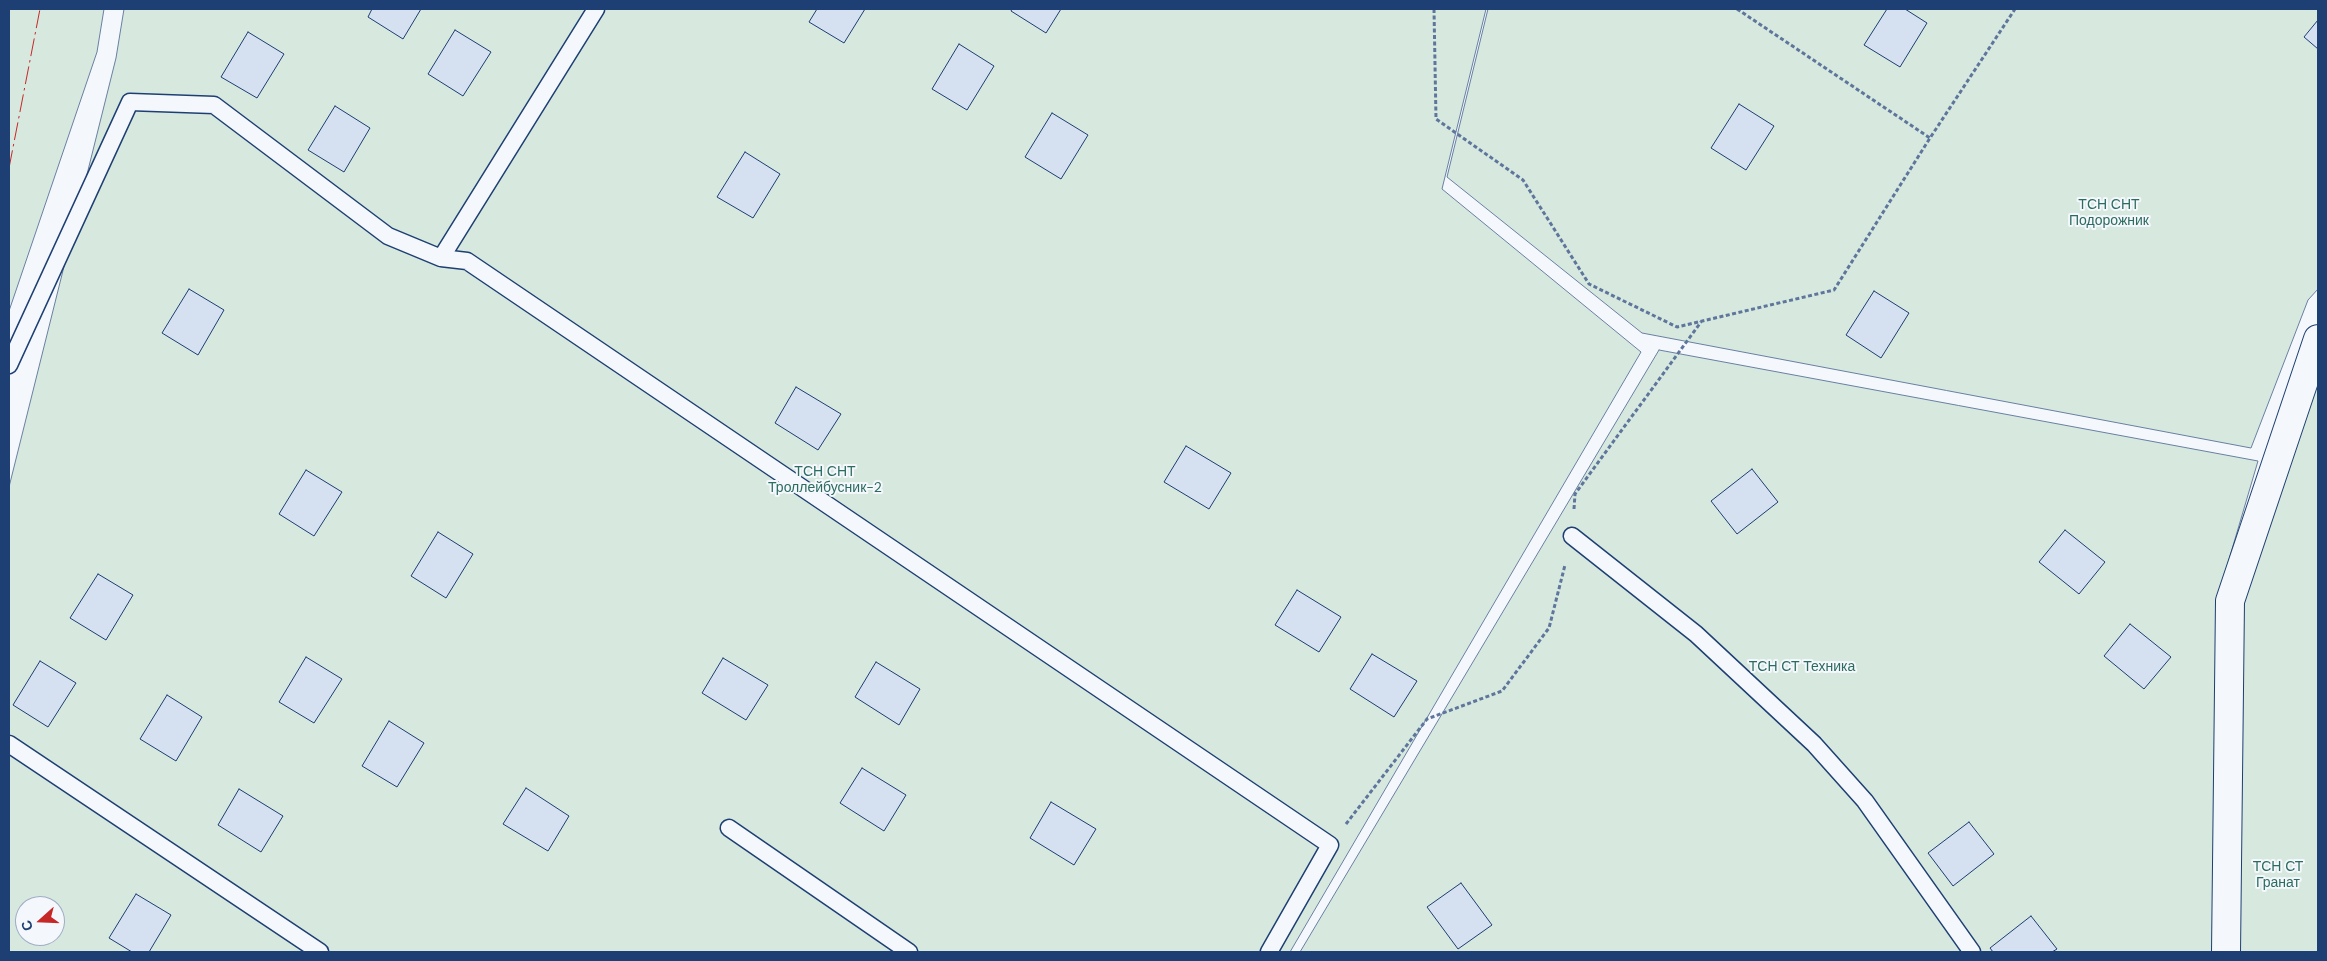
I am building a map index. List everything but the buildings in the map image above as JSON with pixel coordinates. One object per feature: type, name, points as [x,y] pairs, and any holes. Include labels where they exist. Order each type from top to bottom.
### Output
[{"type":"street","points":[[2226,952],[2230,601],[2318,339]]},
{"type":"lane","points":[[440,258],[596,9]]},
{"type":"lane","points":[[9,365],[130,102],[214,105],[388,236],[440,258],[468,261],[1330,846],[1269,952]]},
{"type":"lane","points":[[1572,536],[1696,634],[1814,744],[1865,800],[1972,952]]},
{"type":"lane","points":[[9,744],[320,952]]},
{"type":"lane","points":[[729,828],[909,952]]},
{"type":"path","points":[[1434,9],[1436,119],[1523,180],[1589,284],[1677,327],[1834,290],[1930,138],[2015,9]]},
{"type":"path","points":[[1737,9],[1930,138]]},
{"type":"path","points":[[1330,846],[1427,719],[1502,691],[1549,628],[1572,536],[1575,494],[1701,321]]},
{"type":"green space","points":[[9,9],[104,9],[97,52],[9,311]]},
{"type":"green space","name":"ТСН СНТ Троллейбусник-2","points":[[124,9],[1486,9],[1442,189],[1641,352],[1290,952],[9,952],[9,487],[116,58]]},
{"type":"green space","name":"ТСН СНТ Подорожник","points":[[1488,9],[2318,9],[2318,289],[2308,300],[2251,448],[1642,333],[1447,177]]},
{"type":"green space","name":"ТСН СТ Техника","points":[[1659,350],[2258,461],[2220,590],[2214,952],[1300,952]]},
{"type":"green space","name":"ТСН СТ Гранат","points":[[2318,370],[2318,952],[2237,952],[2242,602]]},
{"type":"power","points":[[9,168],[40,9]]}]
